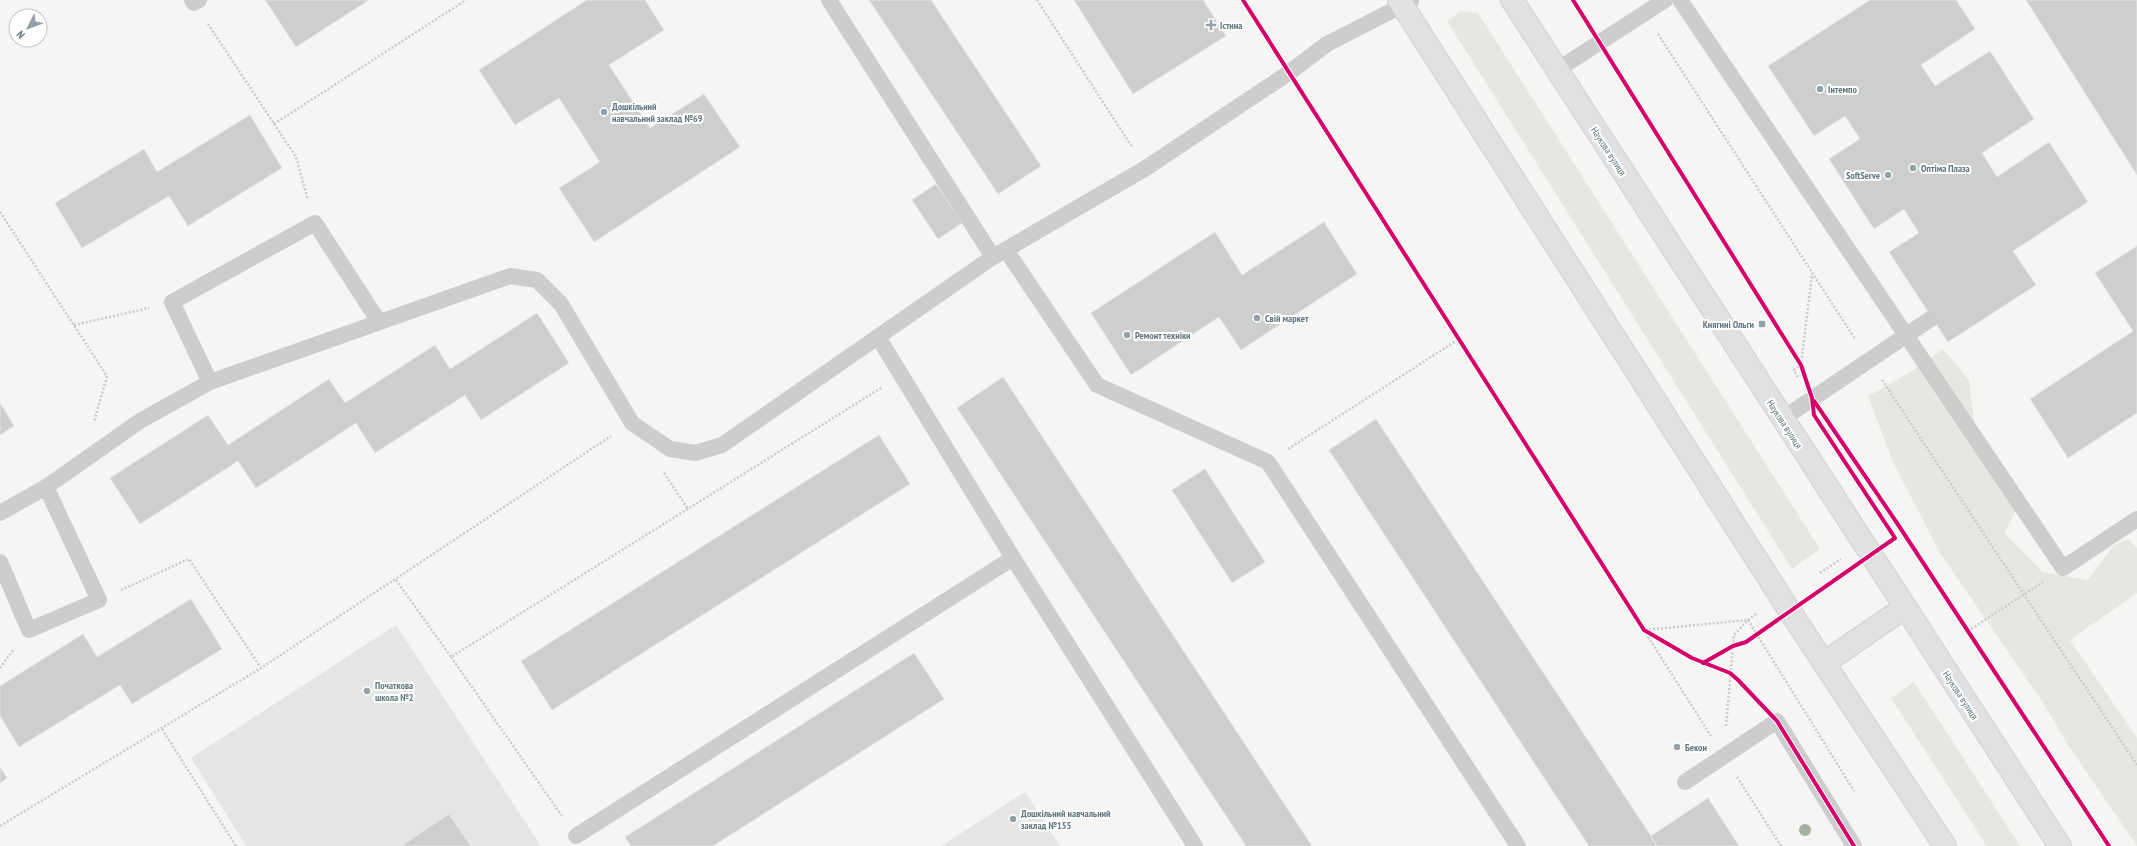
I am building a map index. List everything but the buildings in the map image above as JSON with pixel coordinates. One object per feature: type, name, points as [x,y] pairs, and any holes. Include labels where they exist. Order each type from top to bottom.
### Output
[{"type":"main road","name":"Наукова вулиця","points":[[1512,0],[1904,608],[2060,846]]},
{"type":"main road","points":[[1405,2],[1789,610],[1945,846]]},
{"type":"main road","points":[[1824,663],[1904,608]]},
{"type":"lane","points":[[829,0],[1000,253],[1097,385],[1268,462],[1518,846]]},
{"type":"lane","points":[[1557,70],[1665,0]]},
{"type":"lane","points":[[1680,0],[2064,568],[2137,519]]},
{"type":"lane","points":[[0,513],[46,487],[140,421],[210,382],[510,276],[537,280],[561,304],[632,423],[670,449],[694,453],[722,445],[1000,253],[1146,168],[1290,72],[1327,44],[1405,2]]},
{"type":"lane","points":[[210,382],[172,302],[315,223],[379,322]]},
{"type":"lane","points":[[1782,419],[1932,318]]},
{"type":"lane","points":[[878,337],[1013,558],[1195,846]]},
{"type":"lane","points":[[0,562],[29,630],[99,600],[46,487]]},
{"type":"lane","points":[[576,836],[1013,558]]},
{"type":"lane","points":[[1685,782],[1777,721],[1854,846]]},
{"type":"path","points":[[274,124],[466,0]]},
{"type":"path","points":[[1037,0],[1146,168]]},
{"type":"path","points":[[1244,0],[1644,630],[1651,634]]},
{"type":"path","points":[[195,1],[296,157],[315,223]]},
{"type":"path","points":[[1645,14],[1812,274],[2137,765]]},
{"type":"path","points":[[0,212],[107,376],[82,462]]},
{"type":"path","points":[[1794,370],[1801,365],[1812,274]]},
{"type":"path","points":[[74,325],[172,302]]},
{"type":"path","points":[[1268,462],[1458,339]]},
{"type":"path","points":[[1797,358],[1801,365],[1812,398],[1895,520],[2109,846]]},
{"type":"path","points":[[451,657],[901,376]]},
{"type":"path","points":[[0,826],[261,668],[632,423]]},
{"type":"path","points":[[1820,572],[1846,556]]},
{"type":"path","points":[[99,600],[189,559],[261,668]]},
{"type":"path","points":[[1968,631],[2064,568]]},
{"type":"path","points":[[396,580],[576,836]]},
{"type":"path","points":[[1751,638],[1789,610]]},
{"type":"path","points":[[1644,630],[1748,620]]},
{"type":"path","points":[[1748,620],[1854,791]]},
{"type":"path","points":[[1723,756],[1734,635],[1748,620]]},
{"type":"path","points":[[1727,649],[1739,644]]},
{"type":"path","points":[[1730,673],[1739,654]]},
{"type":"path","points":[[1723,671],[1730,673],[1734,677]]},
{"type":"path","points":[[162,728],[236,846]]},
{"type":"shaded area","points":[[1461,11],[1478,13],[1820,549],[1792,569],[1447,21]]},
{"type":"shaded area","points":[[1943,349],[1969,380],[1978,452],[2021,501],[2004,533],[2043,572],[2088,580],[2113,546],[2128,539],[2137,548],[2137,593],[2070,640],[2137,738],[2137,846],[2070,748],[2042,701],[1940,553],[1893,462],[1868,396],[1912,371]]},
{"type":"shaded area","name":"Початкова школа №2","points":[[396,625],[541,846],[246,846],[191,758]]},
{"type":"shaded area","points":[[1914,682],[2020,846],[1987,846],[1891,698]]},
{"type":"shaded area","name":"Дошкільний навчальний заклад №155","points":[[1025,792],[1060,846],[941,846]]},
{"type":"cycle path","points":[[1243,0],[1644,630],[1692,658],[1730,673],[1738,680],[1777,721],[1854,846]]},
{"type":"cycle path","points":[[1573,0],[1801,365],[1812,398],[1814,415],[1895,538],[1746,642],[1733,646],[1703,663]]},
{"type":"cycle path","points":[[1814,401],[1895,520],[2109,846]]},
{"type":"place","name":"Істина","points":[[1211,25]]},
{"type":"place","name":"Інтемпо","points":[[1820,89]]},
{"type":"place","name":"Дошкільний навчальний заклад №69","points":[[604,112]]},
{"type":"place","name":"Оптіма Плаза","points":[[1913,168]]},
{"type":"place","name":"SoftServe","points":[[1888,175]]},
{"type":"place","name":"Свiй маркет","points":[[1257,318]]},
{"type":"place","name":"Княгині Ольги","points":[[1762,324]]},
{"type":"place","name":"Ремонт техніки","points":[[1127,335]]},
{"type":"place","name":"Початкова школа №2","points":[[367,691]]},
{"type":"place","name":"Бекон","points":[[1677,747]]},
{"type":"place","name":"Дошкільний навчальний заклад №155","points":[[1013,819]]}]
